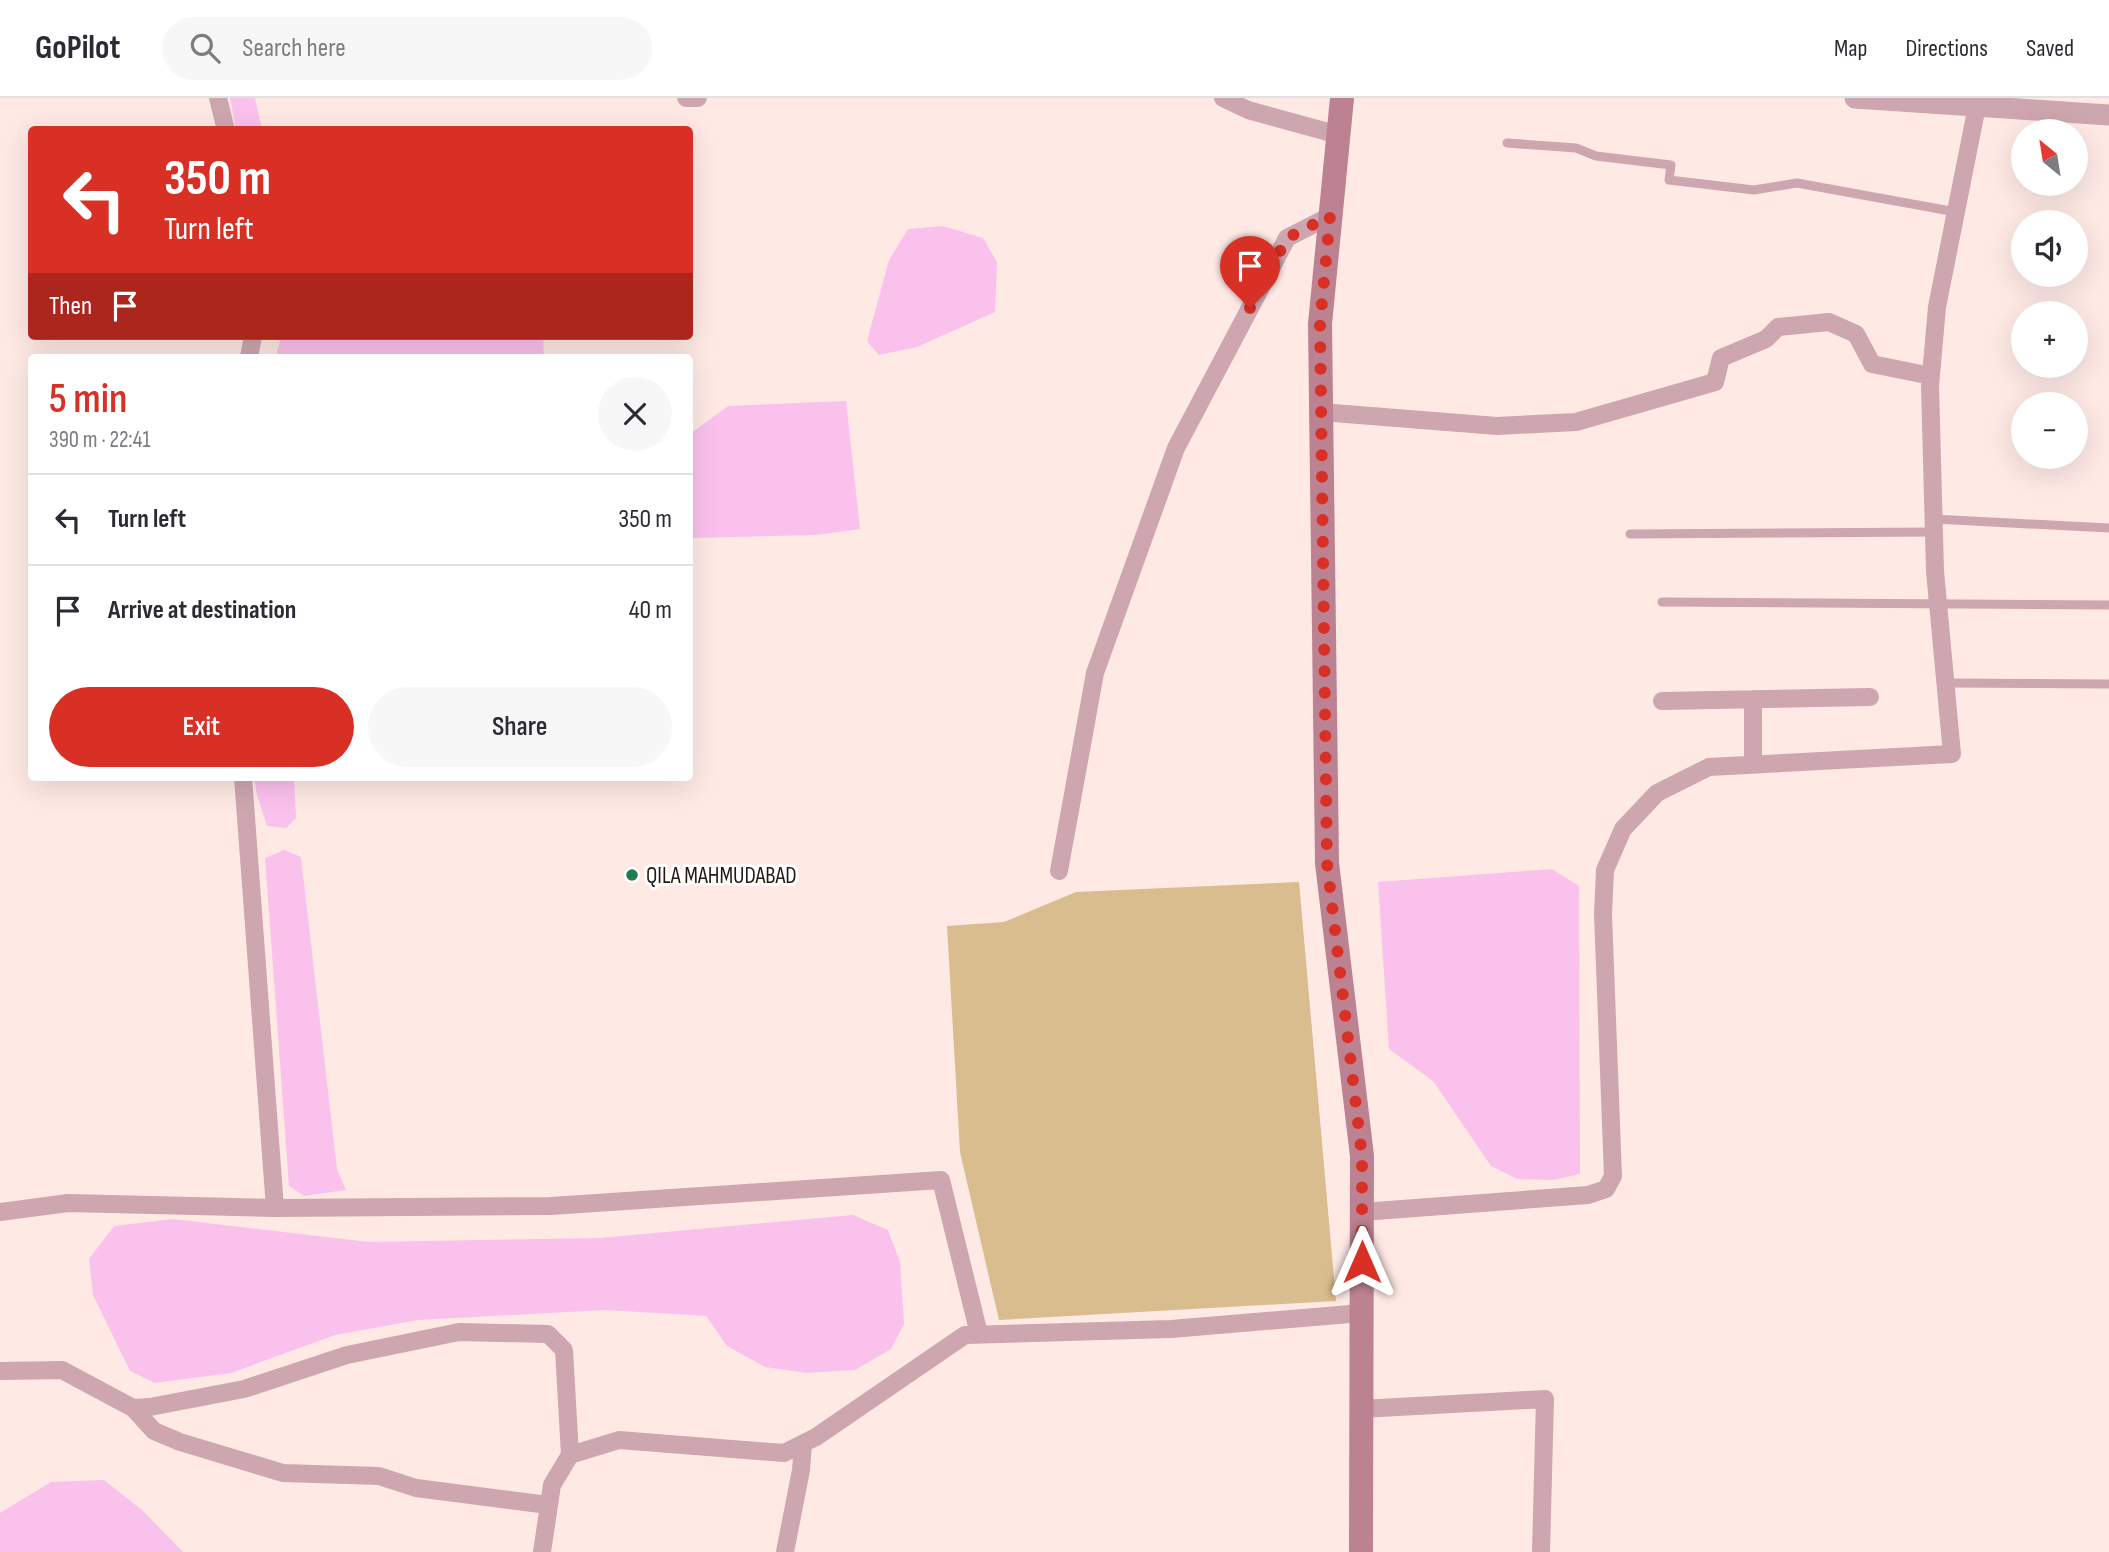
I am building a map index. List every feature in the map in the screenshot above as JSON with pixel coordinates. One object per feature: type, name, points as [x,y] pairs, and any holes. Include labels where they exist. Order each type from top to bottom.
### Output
[{"type":"main road","points":[[1342,98],[1320,324],[1321,412],[1327,863],[1362,1156],[1361,1552]]},
{"type":"street","points":[[218,98],[225,126]]},
{"type":"street","points":[[686,98],[698,98]]},
{"type":"street","points":[[1223,98],[1248,110],[1339,135]]},
{"type":"street","points":[[1855,98],[2109,115]]},
{"type":"street","points":[[1362,1212],[1588,1195],[1606,1189],[1613,1177],[1603,914],[1605,870],[1623,828],[1657,793],[1709,767],[1952,754],[1938,604],[1931,376],[1937,307],[1977,106]]},
{"type":"street","points":[[1059,871],[1095,673],[1176,448],[1287,238],[1330,216]]},
{"type":"street","points":[[1321,412],[1497,426],[1577,422],[1715,382],[1721,358],[1766,340],[1778,327],[1829,322],[1856,334],[1872,364],[1931,376]]},
{"type":"street","points":[[1662,701],[1870,697]]},
{"type":"street","points":[[1753,699],[1753,764]]},
{"type":"street","points":[[243,781],[275,1208]]},
{"type":"street","points":[[0,1212],[68,1203],[275,1208],[551,1206],[941,1180],[979,1334]]},
{"type":"street","points":[[570,1455],[619,1440],[784,1453],[816,1437],[965,1335],[1171,1329],[1362,1313]]},
{"type":"street","points":[[133,1408],[244,1390],[347,1356],[459,1332],[548,1334],[564,1350],[570,1455],[552,1485],[542,1552]]},
{"type":"street","points":[[0,1371],[62,1370],[133,1408],[154,1431],[180,1442],[283,1473],[379,1476],[416,1489],[548,1505]]},
{"type":"street","points":[[1361,1409],[1545,1399],[1541,1552]]},
{"type":"street","points":[[785,1552],[801,1470],[803,1444]]},
{"type":"lane","points":[[1507,143],[1576,148],[1596,156],[1671,165],[1670,180],[1754,190],[1797,183],[1956,212]]},
{"type":"lane","points":[[1630,534],[1934,526],[2109,528]]},
{"type":"lane","points":[[1662,602],[2109,605]]},
{"type":"lane","points":[[1945,682],[2109,684]]},
{"type":"shaded area","points":[[230,98],[255,98],[261,126],[235,126]]},
{"type":"shaded area","points":[[943,226],[983,238],[997,262],[995,312],[917,347],[879,355],[867,341],[889,260],[908,229]]},
{"type":"shaded area","points":[[280,340],[543,340],[544,354],[277,354]]},
{"type":"shaded area","points":[[846,401],[860,529],[816,535],[693,538],[693,432],[728,406]]},
{"type":"shaded area","points":[[255,781],[294,781],[296,818],[286,828],[267,826]]},
{"type":"shaded area","points":[[284,850],[301,857],[337,1169],[346,1190],[304,1196],[289,1186],[265,858]]},
{"type":"shaded area","points":[[1552,869],[1579,886],[1580,1174],[1553,1180],[1517,1179],[1491,1166],[1433,1081],[1389,1049],[1378,882]]},
{"type":"shaded area","points":[[1299,882],[1336,1301],[999,1320],[960,1152],[947,926],[1004,922],[1076,892]]},
{"type":"shaded area","points":[[853,1215],[888,1230],[900,1262],[904,1324],[891,1349],[855,1370],[807,1373],[765,1367],[727,1346],[706,1316],[606,1310],[418,1320],[335,1335],[231,1373],[155,1383],[130,1371],[93,1295],[89,1259],[114,1226],[173,1219],[369,1242],[600,1238]]},
{"type":"shaded area","points":[[104,1480],[142,1510],[183,1552],[0,1552],[0,1513],[51,1482]]},
{"type":"place","name":"QILA MAHMUDABAD","points":[[632,875]]},
{"type":"route","points":[[1250,308],[1287,238],[1330,216],[1320,324],[1327,863],[1362,1156],[1362,1262]]}]
